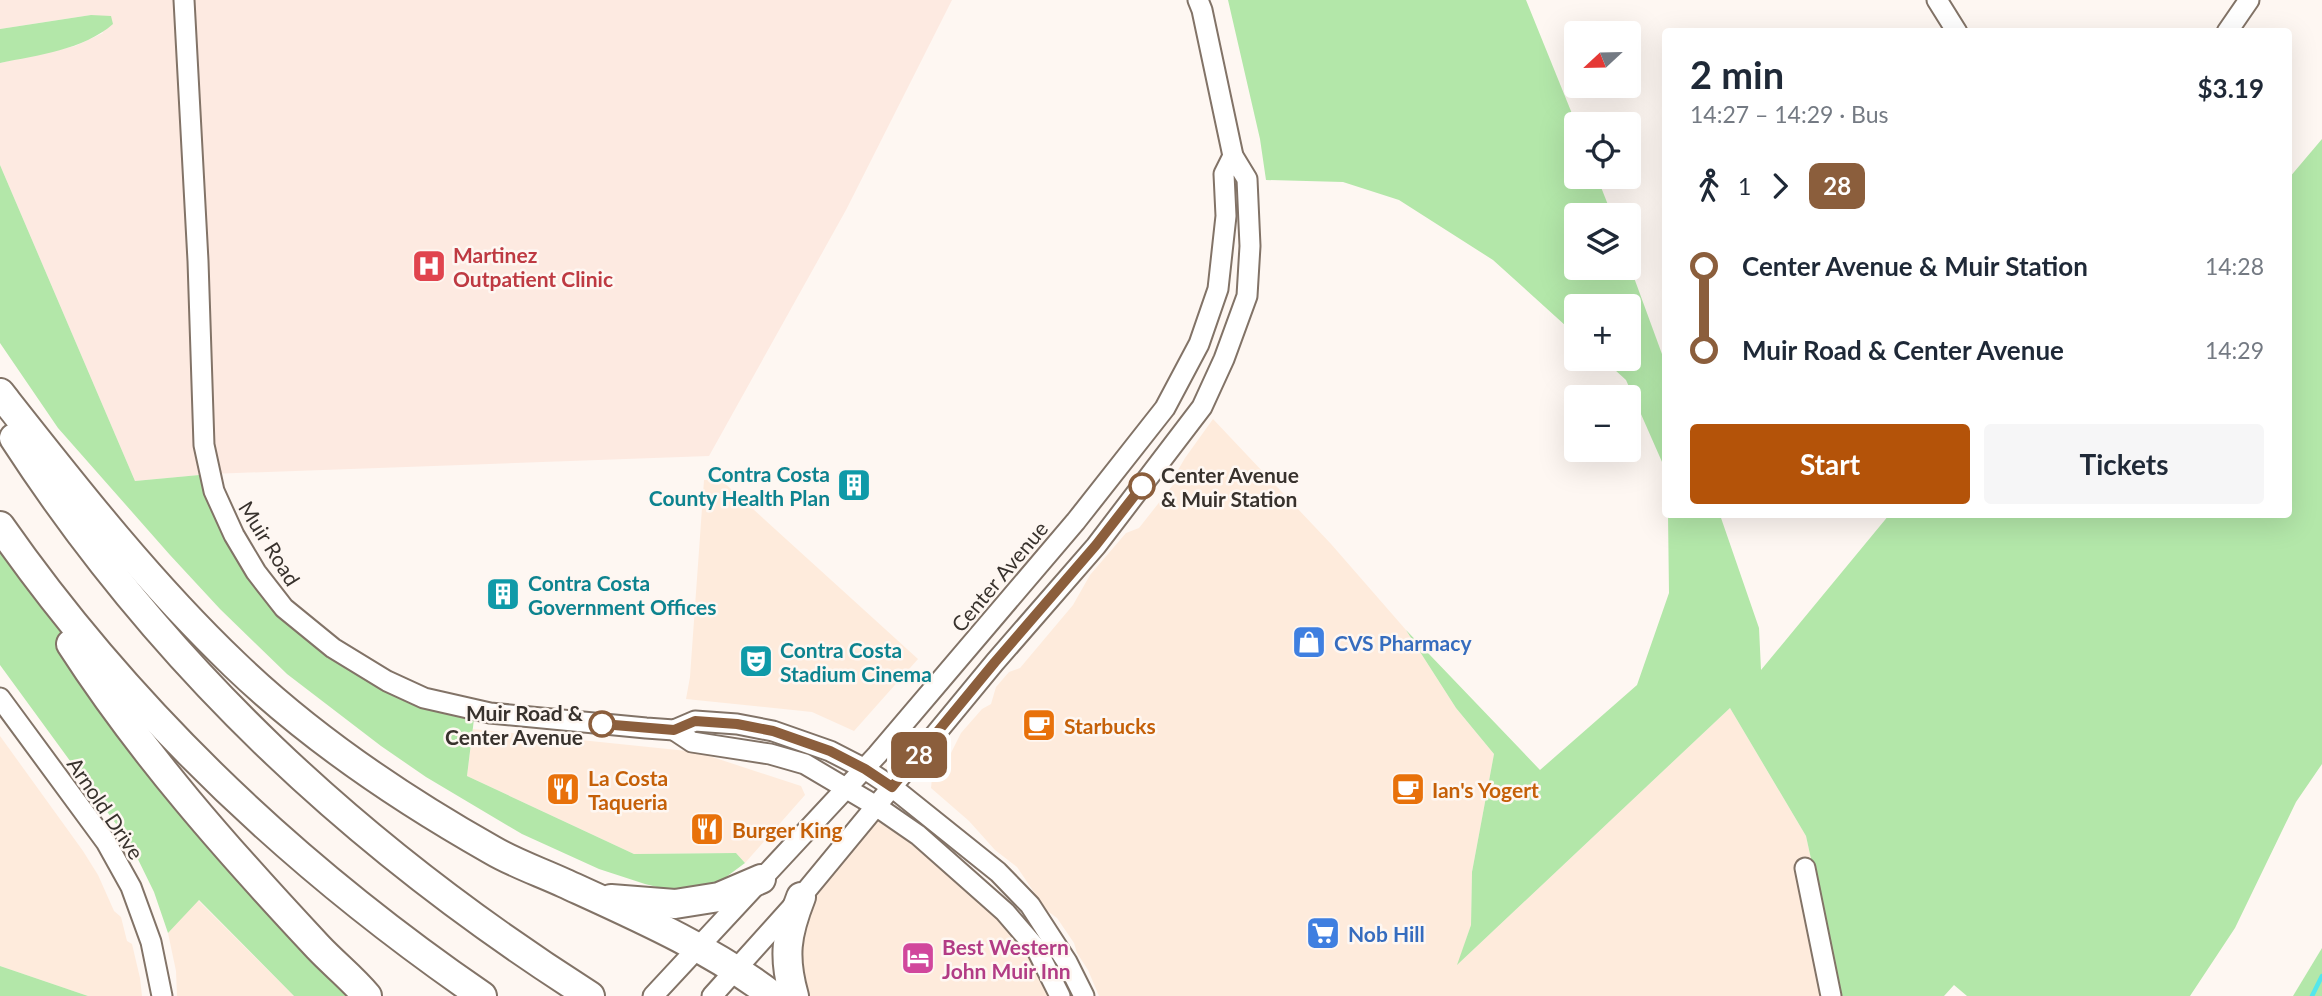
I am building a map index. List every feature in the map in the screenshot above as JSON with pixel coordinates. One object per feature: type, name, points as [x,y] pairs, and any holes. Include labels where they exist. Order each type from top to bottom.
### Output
[{"type":"highway","points":[[0,393],[110,532],[227,657],[355,765],[495,852],[696,948],[736,970],[772,996]]},
{"type":"highway","points":[[0,416],[62,509],[130,595],[202,679],[280,759],[419,878],[498,936],[590,996]]},
{"type":"highway","points":[[0,526],[78,629],[126,686],[228,792],[339,890],[482,996]]},
{"type":"highway","points":[[32,570],[68,639],[127,727],[170,781],[311,939],[367,996]]},
{"type":"highway","points":[[598,899],[675,904],[719,897],[761,879]]},
{"type":"highway","points":[[794,996],[788,975],[787,940],[801,897]]},
{"type":"street","name":"Muir Road","points":[[184,0],[198,261],[204,445],[218,502],[256,572],[284,608],[333,648],[387,681],[424,698],[490,713],[674,730],[692,742],[770,754],[805,764],[848,788],[918,835],[1005,912],[1036,948],[1060,996]]},
{"type":"street","name":"Center Avenue","points":[[712,996],[801,897],[995,662],[1096,545],[1202,407],[1224,359],[1247,296],[1250,246],[1247,179],[1233,156],[1198,0]]},
{"type":"street","points":[[1937,0],[1954,28]]},
{"type":"street","points":[[2230,28],[2249,0]]},
{"type":"street","name":"Center Avenue","points":[[653,996],[865,769],[1076,521],[1165,408],[1199,344],[1218,289],[1226,216],[1224,174],[1233,156]]},
{"type":"street","name":"Arnold Drive","points":[[0,698],[106,842],[131,887],[151,942],[162,996]]},
{"type":"street","name":"Muir Road","points":[[674,730],[695,721],[737,724],[802,740],[865,769],[892,787],[998,872],[1030,905],[1067,962],[1084,996]]},
{"type":"street","points":[[1805,869],[1831,996]]},
{"type":"shaded area","name":"Martinez Outpatient Clinic","points":[[0,0],[952,0],[846,210],[709,456],[210,474],[135,481],[0,165],[0,63],[75,46],[103,33],[91,15],[0,29]]},
{"type":"shaded area","points":[[1213,419],[1331,544],[1406,630],[1456,708],[1494,754],[1472,872],[1471,925],[1458,964],[1730,708],[1806,836],[1841,996],[1099,996],[1074,943],[1057,918],[1046,910],[1017,867],[995,850],[969,821],[931,788],[932,778],[935,769],[951,753],[961,733],[982,709],[991,704],[996,687],[1009,672],[1020,668],[1073,605],[1090,575],[1126,533],[1139,528],[1176,481],[1178,470],[1185,458]]},
{"type":"shaded area","points":[[720,479],[918,659],[854,731],[812,712],[686,699],[690,677],[704,480]]},
{"type":"shaded area","points":[[473,729],[697,752],[801,786],[805,795],[745,863],[736,853],[634,854],[467,776]]},
{"type":"shaded area","points":[[0,736],[83,851],[98,875],[114,911],[121,917],[127,941],[132,944],[142,996],[88,996],[0,966]]},
{"type":"shaded area","points":[[876,806],[1005,912],[1060,996],[794,996],[792,920]]},
{"type":"shaded area","points":[[198,900],[294,996],[177,996],[176,971],[168,933]]},
{"type":"green space","points":[[1228,0],[1526,0],[1571,112],[1564,112],[1564,189],[1602,189],[1607,203],[1564,203],[1564,280],[1635,280],[1640,294],[1564,294],[1564,324],[1493,260],[1399,200],[1343,182],[1266,180],[1260,139]]},
{"type":"green space","points":[[91,15],[111,16],[113,24],[74,46],[0,63],[0,29]]},
{"type":"green space","points":[[2322,139],[2322,764],[2296,802],[2235,928],[2190,996],[1967,996],[1954,985],[1944,996],[1841,996],[1806,836],[1730,708],[1457,965],[1471,925],[1472,872],[1494,754],[1456,708],[1406,630],[1540,770],[1637,685],[1669,593],[1668,518],[1721,518],[1759,628],[1761,670],[1887,518],[2292,518],[2292,174]]},
{"type":"green space","points":[[0,165],[135,481],[210,474],[256,572],[333,648],[474,719],[467,776],[634,854],[736,853],[745,863],[718,883],[685,889],[665,889],[599,869],[522,834],[426,777],[287,674],[220,609],[58,428],[0,343]]},
{"type":"green space","points":[[1641,297],[1662,354],[1662,462],[1641,414],[1641,385],[1628,385],[1616,371],[1641,371]]},
{"type":"green space","points":[[0,526],[68,639],[367,996],[294,996],[199,900],[168,933],[154,892],[130,843],[0,665]]},
{"type":"green space","points":[[2322,948],[2322,996],[2293,996]]},
{"type":"green space","points":[[0,966],[88,996],[0,996]]},
{"type":"waterway","points":[[2312,996],[2322,976]]},
{"type":"bus line","name":"28","points":[[602,724],[674,730],[695,721],[737,724],[773,731],[830,751],[892,787],[1096,545],[1142,486]]},
{"type":"place","name":"Martinez Outpatient Clinic","points":[[429,266]]},
{"type":"place","name":"Contra Costa County Health Plan","points":[[854,485]]},
{"type":"place","name":"Center Avenue & Muir Station","points":[[1142,486]]},
{"type":"place","name":"Contra Costa Government Offices","points":[[503,594]]},
{"type":"place","name":"CVS Pharmacy","points":[[1309,642]]},
{"type":"place","name":"Contra Costa Stadium Cinema","points":[[756,661]]},
{"type":"place","name":"Muir Road & Center Avenue","points":[[602,724]]},
{"type":"place","name":"Starbucks","points":[[1039,725]]},
{"type":"place","name":"La Costa Taqueria","points":[[563,789]]},
{"type":"place","name":"Ian's Yogert","points":[[1408,789]]},
{"type":"place","name":"Burger King","points":[[707,829]]},
{"type":"place","name":"Nob Hill","points":[[1323,933]]},
{"type":"place","name":"Best Western John Muir Inn","points":[[918,958]]}]
